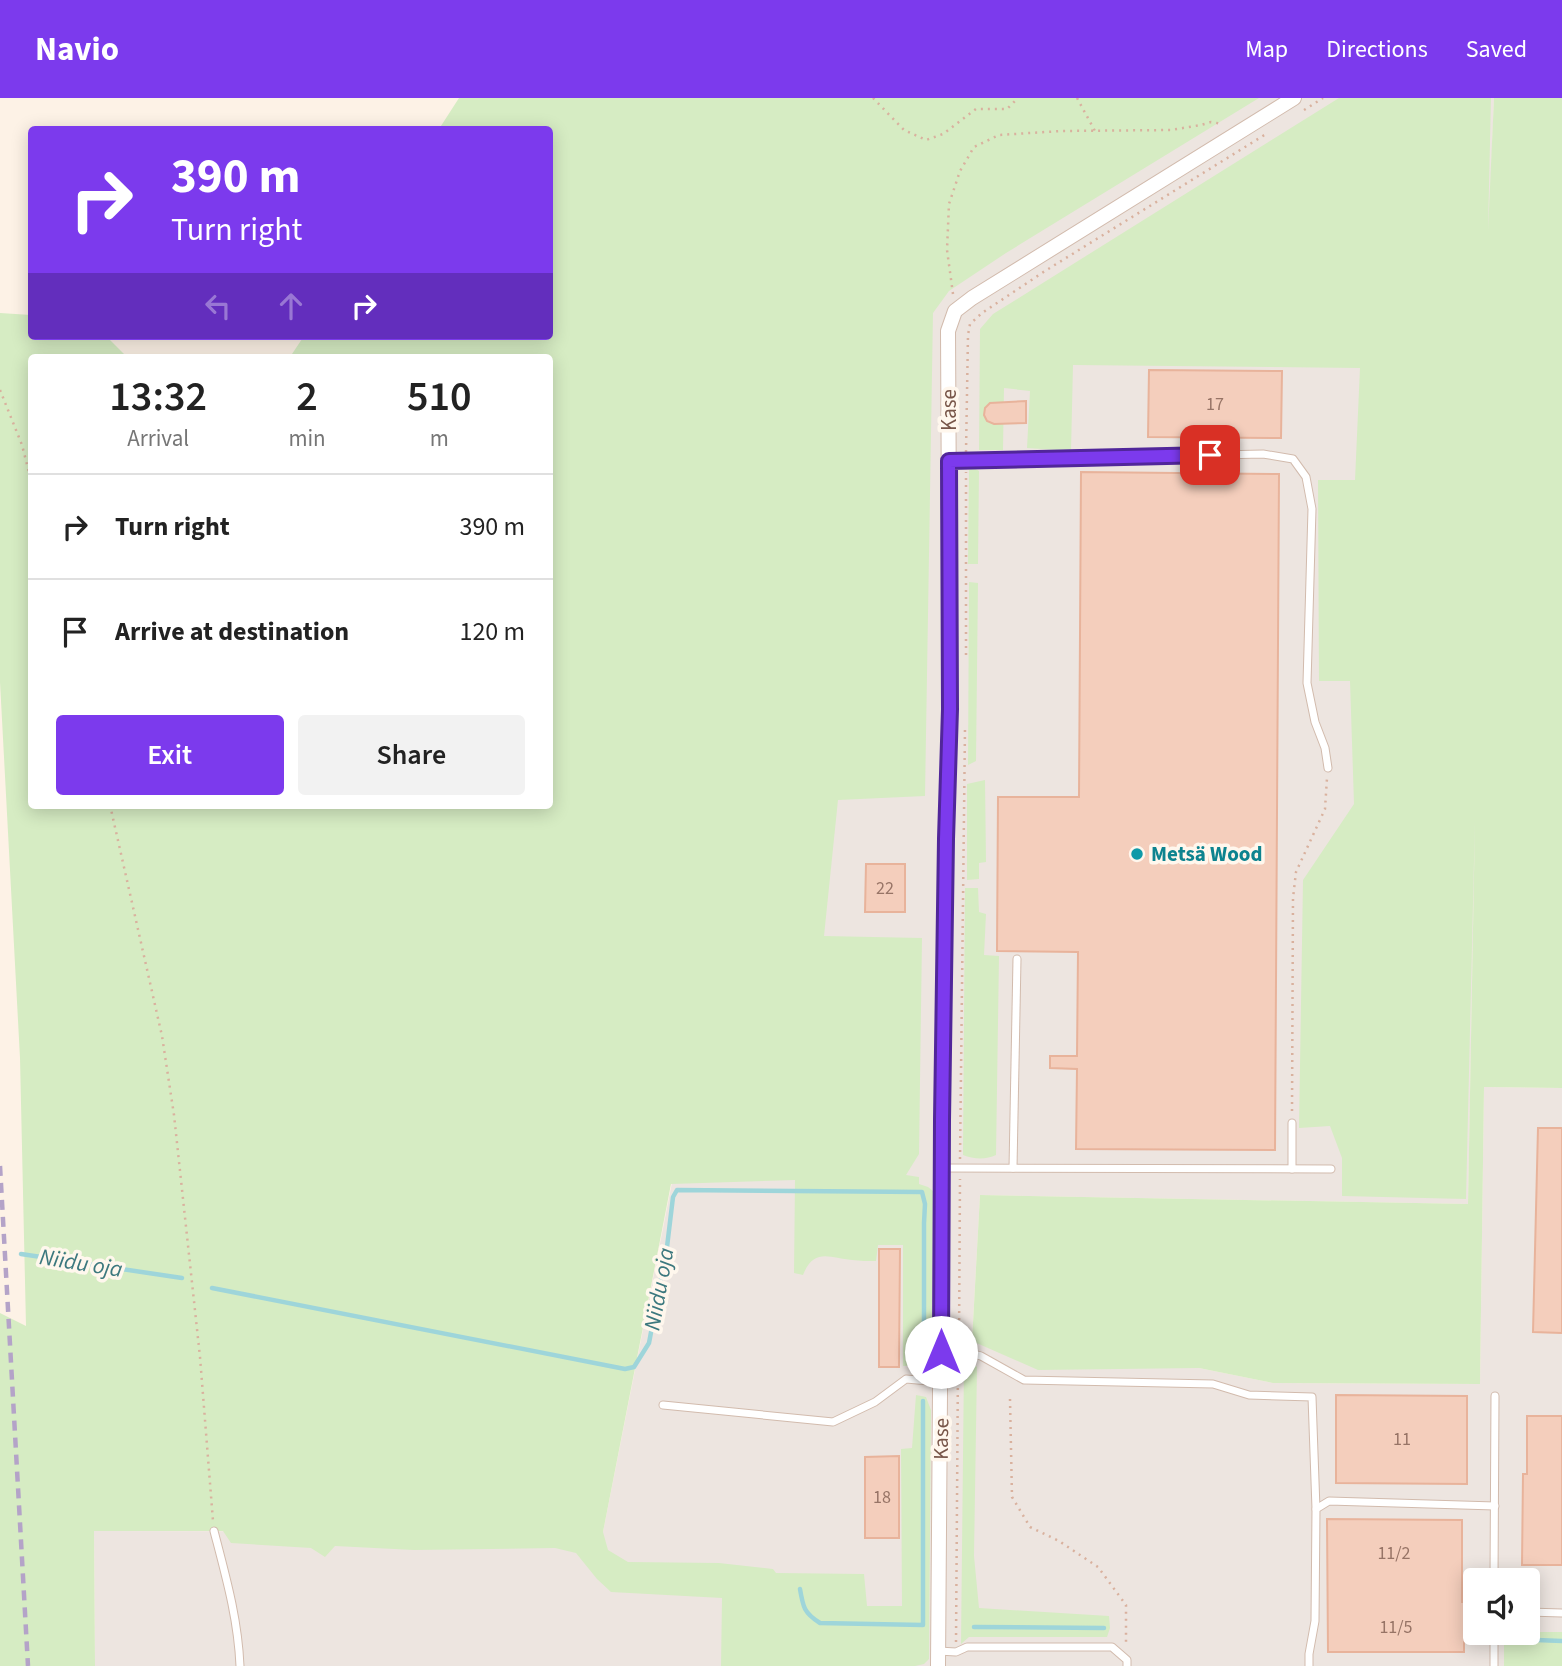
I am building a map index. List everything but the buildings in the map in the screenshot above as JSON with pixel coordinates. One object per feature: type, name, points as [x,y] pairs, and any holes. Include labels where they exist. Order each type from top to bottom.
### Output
[{"type":"street","points":[[955,311],[1294,98]]},
{"type":"street","name":"Kase","points":[[938,1659],[942,1168],[950,709],[948,331],[955,311]]},
{"type":"lane","points":[[949,461],[1263,454],[1293,459],[1306,477],[1312,509],[1307,683],[1328,768]]},
{"type":"lane","points":[[1013,1168],[1017,959]]},
{"type":"lane","points":[[1292,1123],[1292,1169]]},
{"type":"lane","points":[[942,1168],[1331,1169]]},
{"type":"lane","points":[[941,1352],[958,1350],[981,1356],[1024,1380],[1213,1384],[1249,1395],[1312,1397],[1316,1509],[1315,1621],[1309,1666]]},
{"type":"lane","points":[[663,1405],[832,1422],[875,1402],[906,1379],[941,1382]]},
{"type":"lane","points":[[1494,1568],[1495,1396]]},
{"type":"lane","points":[[1316,1509],[1329,1501],[1494,1506]]},
{"type":"lane","points":[[214,1531],[234,1606],[240,1666]]},
{"type":"lane","points":[[1540,1612],[1562,1613]]},
{"type":"lane","points":[[1494,1645],[1494,1666]]},
{"type":"lane","points":[[938,1659],[967,1647],[1112,1647],[1127,1663]]},
{"type":"path","points":[[873,98],[904,130],[926,140],[943,134],[976,109],[1007,109],[1018,98]]},
{"type":"path","points":[[1077,98],[1095,131]]},
{"type":"path","points":[[1300,113],[1323,98]]},
{"type":"path","points":[[955,311],[947,250],[949,204],[960,171],[974,146],[999,135],[1171,130],[1211,122],[1234,125],[1238,132]]},
{"type":"path","points":[[966,654],[970,324],[1045,271],[1265,135]]},
{"type":"path","points":[[0,390],[28,469]]},
{"type":"path","points":[[956,1652],[965,720]]},
{"type":"path","points":[[1292,1123],[1293,898],[1296,872],[1325,809],[1328,768]]},
{"type":"path","points":[[111,809],[162,1035],[174,1115],[200,1357],[214,1531]]},
{"type":"path","points":[[1010,1399],[1012,1497],[1030,1527],[1059,1541],[1098,1567],[1126,1605],[1127,1663]]},
{"type":"shaded area","points":[[923,98],[1494,98],[1484,362],[1468,1204],[980,1195],[972,1340],[1199,1368],[1273,1383],[1480,1384],[1484,1087],[1562,1088],[1562,1666],[95,1666],[94,1531],[603,1532],[852,271]]},
{"type":"green space","points":[[459,98],[1259,98],[1006,253],[949,291],[933,313],[925,796],[838,800],[824,936],[922,938],[919,1154],[906,1175],[919,1177],[919,1184],[933,1191],[930,1365],[903,1366],[903,1245],[878,1245],[876,1261],[818,1257],[807,1266],[803,1275],[794,1273],[795,1180],[671,1184],[603,1532],[608,1550],[628,1562],[719,1563],[773,1569],[776,1573],[864,1574],[867,1606],[902,1606],[901,1449],[912,1448],[916,1395],[926,1397],[931,1410],[929,1659],[924,1664],[721,1666],[722,1598],[611,1592],[576,1553],[555,1548],[414,1550],[335,1546],[325,1557],[311,1548],[231,1543],[223,1531],[94,1531],[95,1666],[0,1666],[0,1313],[26,1326],[20,1058],[0,682],[0,313],[28,315],[28,340],[110,340],[124,354],[28,354],[28,809],[553,809],[553,354],[292,354],[301,340],[553,340],[553,126],[441,126]]},
{"type":"green space","points":[[1339,98],[1491,98],[1488,231],[1494,98],[1562,98],[1562,1088],[1484,1087],[1480,1384],[1273,1383],[1199,1368],[1038,1370],[972,1341],[980,1195],[1468,1204],[1475,819],[1466,1199],[1342,1196],[1342,1158],[1330,1126],[1299,1128],[1303,880],[1354,804],[1350,681],[1319,681],[1318,480],[1355,480],[1360,368],[1073,365],[1071,451],[1027,448],[1030,391],[1004,388],[1003,450],[979,450],[980,329],[993,314]]},
{"type":"green space","points":[[974,468],[979,471],[978,564],[968,564],[969,470]]},
{"type":"green space","points":[[969,582],[978,583],[976,761],[968,765]]},
{"type":"green space","points":[[985,780],[986,862],[979,863],[979,879],[967,880],[967,784]]},
{"type":"green space","points":[[965,888],[978,888],[979,912],[986,914],[984,955],[999,956],[996,1155],[984,1158],[963,1155]]},
{"type":"green space","points":[[964,1363],[972,1363],[977,1367],[974,1556],[979,1608],[1109,1616],[1110,1628],[1107,1637],[969,1637],[961,1644]]},
{"type":"green space","points":[[1540,1632],[1562,1632],[1562,1666],[1504,1666],[1504,1645],[1540,1645]]},
{"type":"waterway","name":"Niidu oja","points":[[212,1288],[625,1369],[634,1367],[649,1343],[667,1247],[673,1197],[677,1190],[922,1192],[925,1204],[924,1361]]},
{"type":"waterway","name":"Niidu oja","points":[[21,1254],[182,1278]]},
{"type":"waterway","name":"Niidu oja","points":[[800,1589],[805,1609],[820,1623],[923,1625],[923,1401]]},
{"type":"waterway","name":"Niidu oja","points":[[974,1627],[1104,1628]]},
{"type":"waterway","points":[[1540,1640],[1562,1641]]},
{"type":"railway","points":[[0,1166],[28,1666]]},
{"type":"place","name":"Metsä Wood","points":[[1137,854]]},
{"type":"route","points":[[941,1352],[942,1120],[950,709],[949,461],[1210,455]]}]
